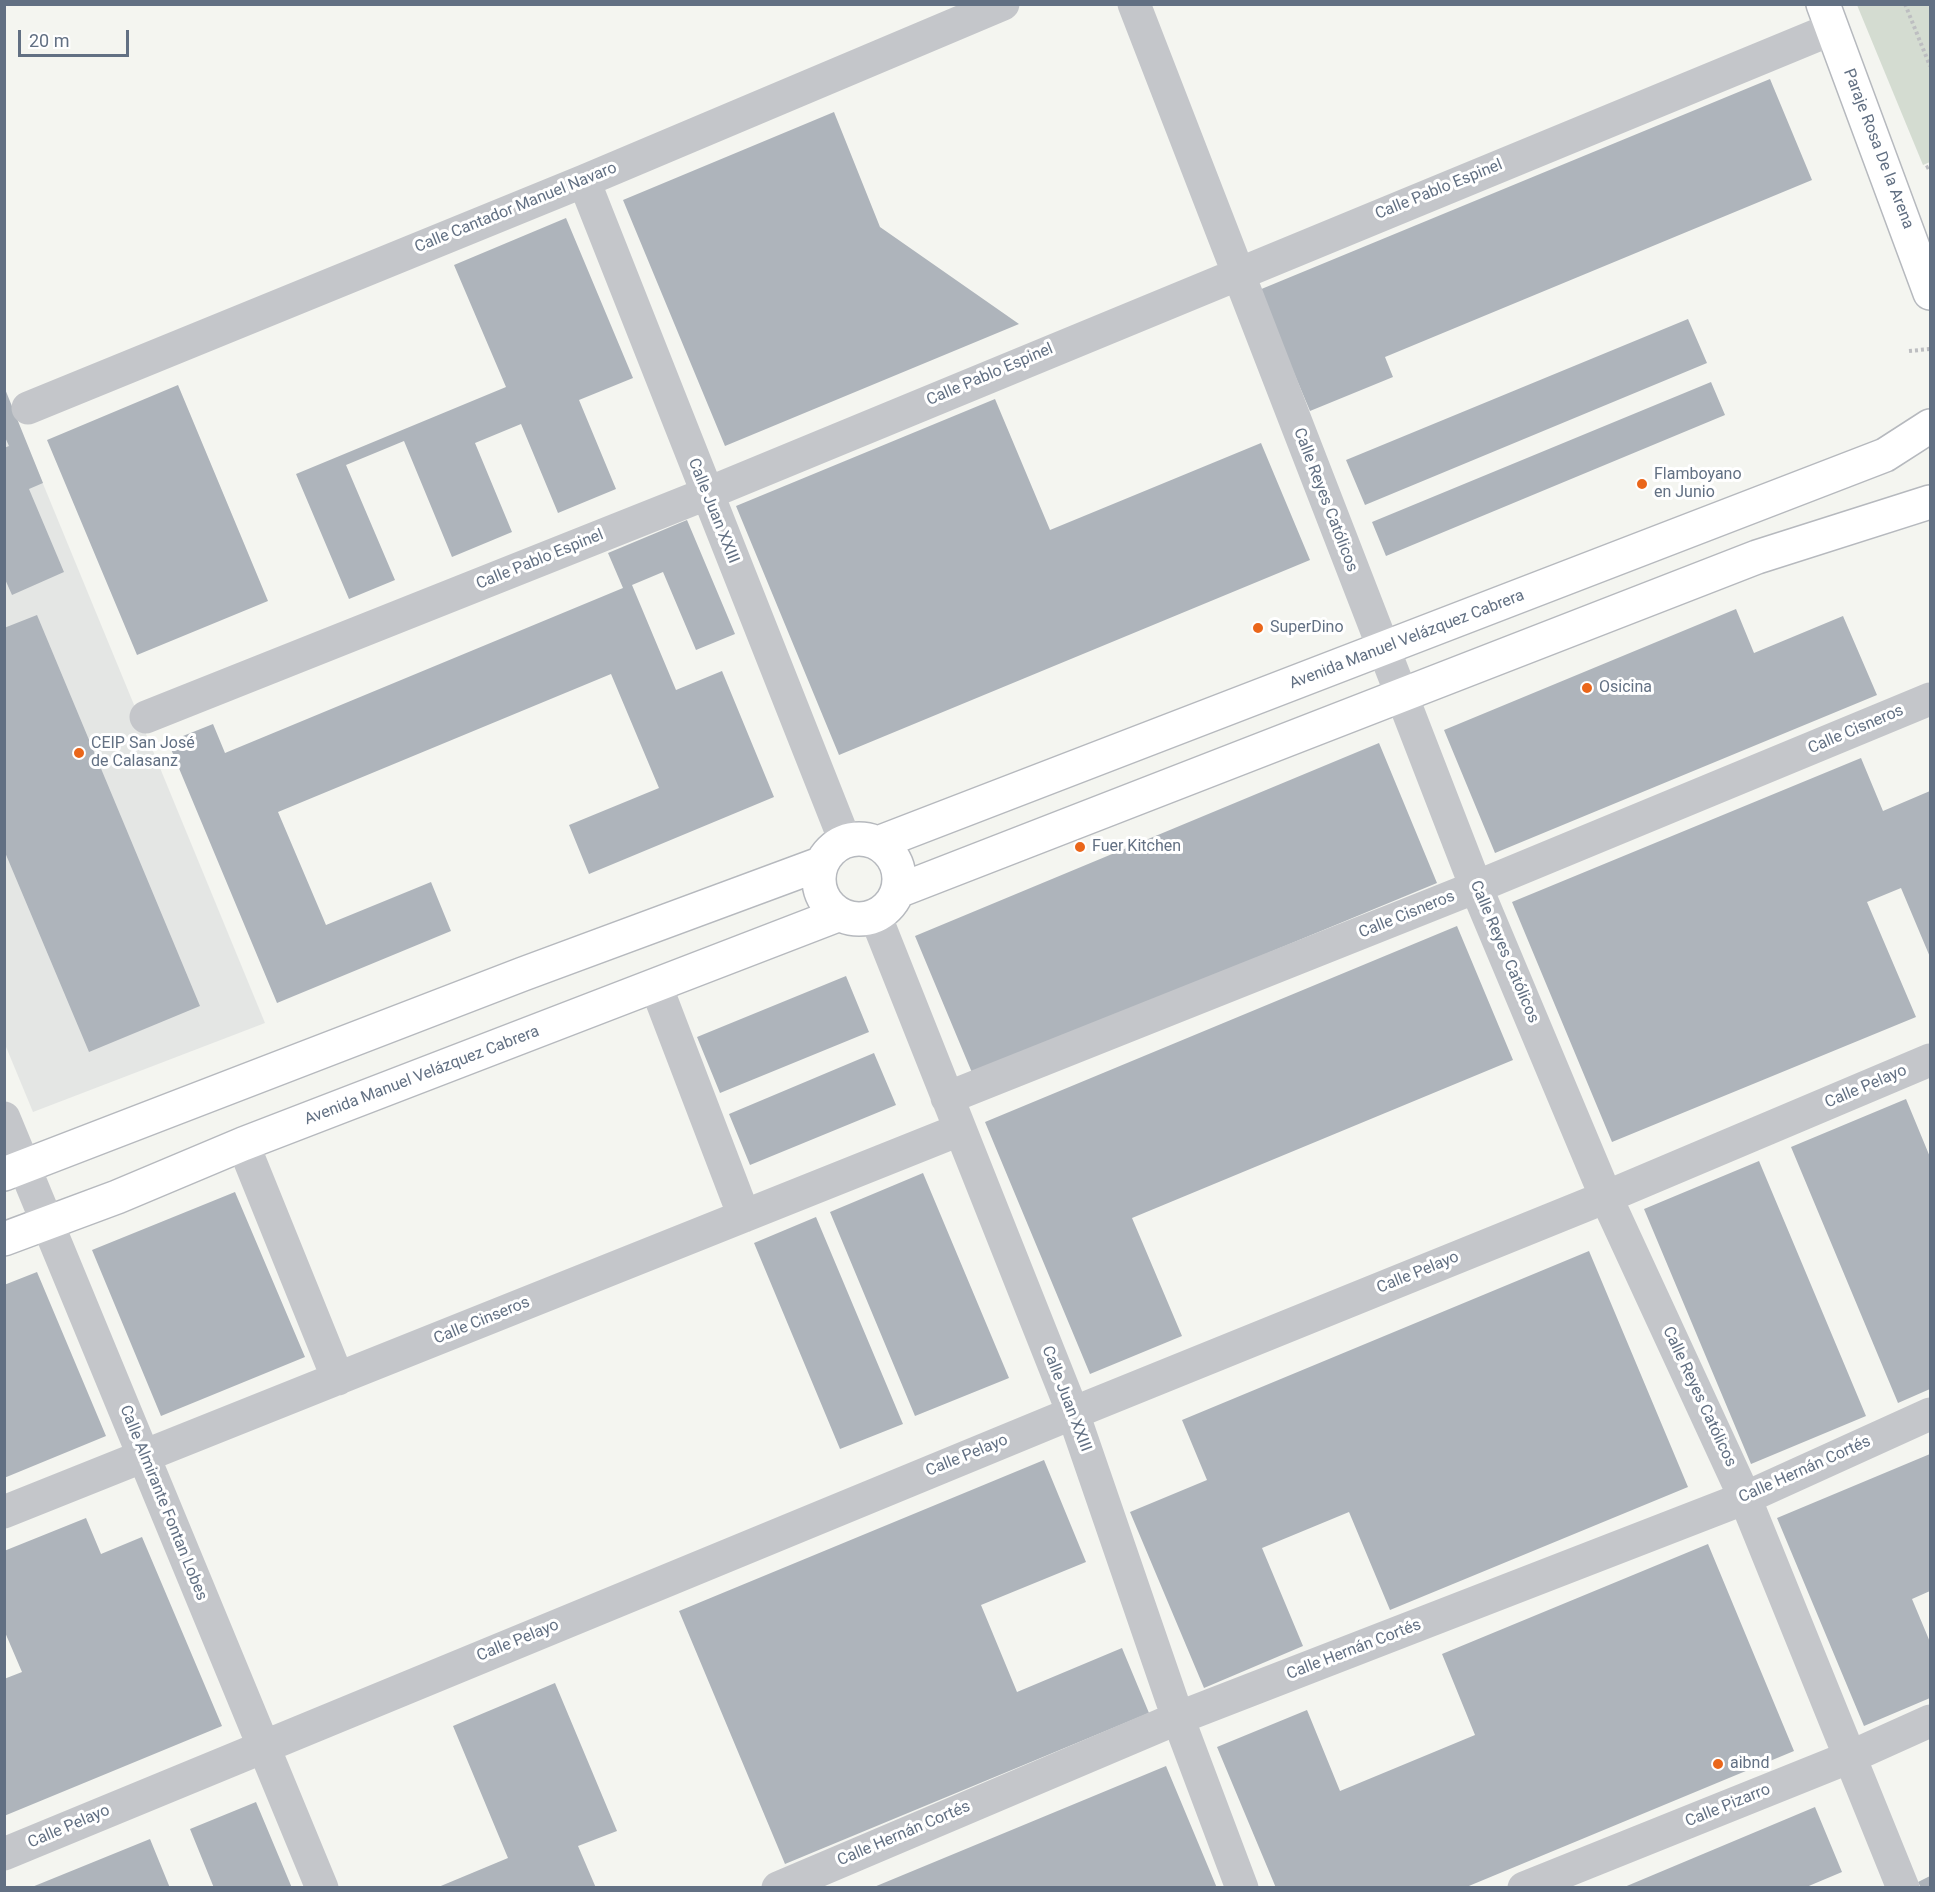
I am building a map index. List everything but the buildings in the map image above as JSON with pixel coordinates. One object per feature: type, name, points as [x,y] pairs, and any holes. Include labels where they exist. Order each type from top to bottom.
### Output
[{"type":"main road","name":"Paraje Rosa De la Arena","points":[[1828,17],[1930,293]]},
{"type":"main road","name":"Avenida Manuel Velázquez Cabrera","points":[[878,843],[1885,455],[1930,426]]},
{"type":"main road","points":[[898,891],[1757,557],[1930,502]]},
{"type":"main road","points":[[866,839],[878,843],[896,861],[899,876],[898,891],[885,910],[875,915],[853,918],[840,914],[822,895],[818,882],[820,864],[826,855],[845,841],[866,839]]},
{"type":"main road","points":[[15,1170],[522,974],[820,864]]},
{"type":"main road","name":"Avenida Manuel Velázquez Cabrera","points":[[4,1239],[117,1197],[243,1144],[840,914]]},
{"type":"street","name":"Calle Cantador Manuel Navaro","points":[[28,408],[584,180],[1003,4]]},
{"type":"street","name":"Calle Reyes Católicos","points":[[1134,4],[1476,887],[1606,1197],[1745,1498],[1903,1887]]},
{"type":"street","name":"Calle Pablo Espinel","points":[[146,717],[706,494],[1237,273],[1828,17]]},
{"type":"street","name":"Calle Juan XXIII","points":[[584,180],[706,494],[845,841]]},
{"type":"street","name":"Calle Cisneros","points":[[947,1098],[1476,887],[1930,699]]},
{"type":"street","name":"Calle Juan XXIII","points":[[875,915],[1073,1413],[1178,1718],[1242,1887]]},
{"type":"street","points":[[656,986],[744,1216]]},
{"type":"street","name":"Calle Pelayo","points":[[4,1854],[263,1745],[1606,1197],[1930,1060]]},
{"type":"street","name":"Calle Almirante Fontan Lobes","points":[[4,1118],[15,1170],[48,1222],[322,1887]]},
{"type":"street","name":"Calle Cinseros","points":[[4,1512],[959,1130]]},
{"type":"street","points":[[243,1144],[338,1379]]},
{"type":"street","name":"Calle Hernán Cortés","points":[[778,1887],[1178,1718],[1745,1498],[1930,1414]]},
{"type":"street","name":"Calle Pizarro","points":[[1524,1887],[1850,1757],[1930,1721]]},
{"type":"path","points":[[1905,4],[1930,66]]},
{"type":"path","points":[[1908,351],[1930,349]]},
{"type":"shaded area","points":[[1857,5],[1930,5],[1930,162],[1923,165]]},
{"type":"shaded area","name":"CEIP San José de Calasanz","points":[[4,389],[265,1023],[33,1112],[4,1042]]},
{"type":"place","name":"Flamboyano en Junio","points":[[1642,484]]},
{"type":"place","name":"SuperDino","points":[[1258,628]]},
{"type":"place","name":"Osicina","points":[[1587,688]]},
{"type":"place","name":"CEIP San José de Calasanz","points":[[79,753]]},
{"type":"place","name":"Fuer Kitchen","points":[[1080,847]]},
{"type":"place","name":"aibnd","points":[[1718,1764]]}]
